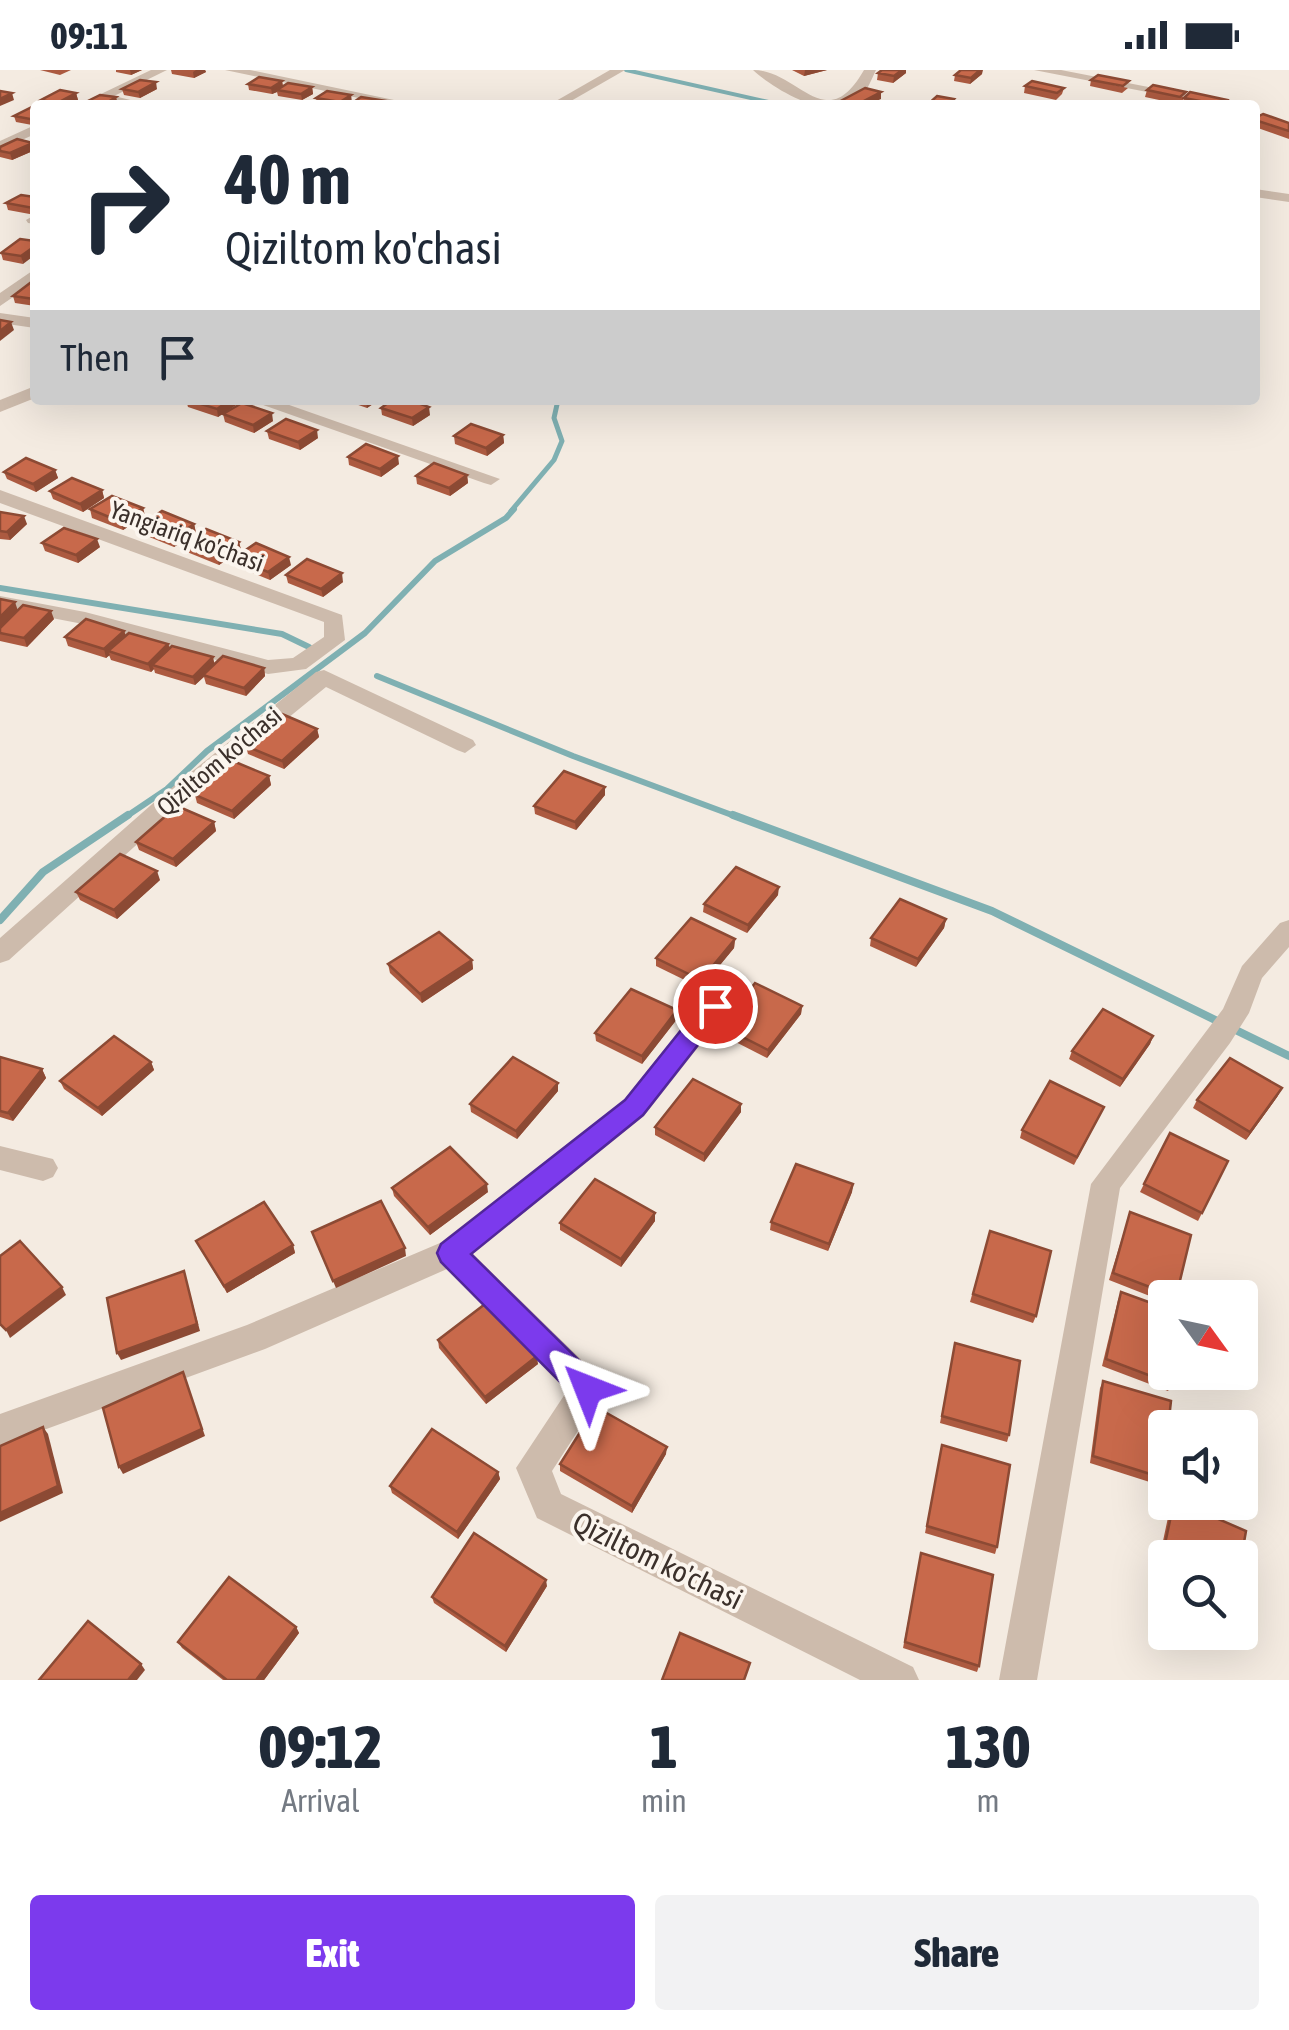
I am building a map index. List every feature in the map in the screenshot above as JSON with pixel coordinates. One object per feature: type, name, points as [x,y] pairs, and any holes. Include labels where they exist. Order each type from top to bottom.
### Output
[{"type":"street","points":[[93,100],[161,70]]},
{"type":"street","points":[[230,70],[386,100]]},
{"type":"street","points":[[759,70],[797,96],[812,100]]},
{"type":"street","points":[[843,100],[856,95],[870,70]]},
{"type":"street","points":[[1040,70],[1206,100]]},
{"type":"street","points":[[564,100],[616,72]]},
{"type":"street","points":[[99,97],[116,100]]},
{"type":"street","points":[[0,146],[30,131]]},
{"type":"street","points":[[1260,194],[1289,198]]},
{"type":"street","points":[[0,300],[30,278]]},
{"type":"street","points":[[0,318],[30,321]]},
{"type":"street","points":[[0,407],[30,393]]},
{"type":"street","points":[[273,405],[492,479]]},
{"type":"street","name":"Yangiariq ko'chasi","points":[[0,496],[335,619],[334,640],[298,664],[268,667],[85,618],[0,602]]},
{"type":"street","name":"Qiziltom ko'chasi","points":[[0,952],[167,804],[324,676],[465,745]]},
{"type":"street","points":[[1018,1680],[1106,1184],[1228,1024],[1251,973],[1289,930]]},
{"type":"street","points":[[0,1430],[254,1338],[451,1253],[634,1108],[715,1006]]},
{"type":"street","points":[[0,1158],[43,1168]]},
{"type":"street","name":"Qiziltom ko'chasi","points":[[451,1253],[588,1389],[533,1468],[549,1506],[900,1680]]},
{"type":"building","points":[[902,70],[894,76],[878,73]]},
{"type":"building","points":[[961,70],[980,70],[971,78],[955,75]]},
{"type":"building","points":[[1098,75],[1129,81],[1123,86],[1091,80]]},
{"type":"building","points":[[259,77],[282,81],[271,88],[248,84]]},
{"type":"building","points":[[140,80],[156,82],[138,92],[122,89]]},
{"type":"building","points":[[1032,81],[1064,88],[1057,93],[1025,86]]},
{"type":"building","points":[[288,83],[312,87],[301,94],[277,90]]},
{"type":"building","points":[[1153,85],[1186,92],[1180,97],[1147,90]]},
{"type":"building","points":[[865,88],[881,92],[866,100],[842,100]]},
{"type":"building","points":[[60,90],[76,93],[63,100],[41,100]]},
{"type":"building","points":[[327,91],[351,95],[343,100],[316,98]]},
{"type":"building","points":[[1190,92],[1227,100],[1195,100],[1184,98]]},
{"type":"building","points":[[100,95],[116,97],[111,100],[90,100]]},
{"type":"building","points":[[30,108],[30,119],[14,116]]},
{"type":"building","points":[[1260,116],[1289,123],[1289,131],[1260,122]]},
{"type":"building","points":[[17,139],[30,142],[10,153],[0,151],[0,147]]},
{"type":"building","points":[[21,195],[30,196],[30,207],[6,203]]},
{"type":"building","points":[[20,239],[30,240],[30,250],[21,256],[1,253]]},
{"type":"building","points":[[30,284],[30,298],[13,296]]},
{"type":"building","points":[[239,405],[272,413],[253,425],[223,414]]},
{"type":"building","points":[[385,405],[429,407],[412,418],[381,408]]},
{"type":"building","points":[[286,419],[317,430],[298,442],[267,431]]},
{"type":"building","points":[[471,424],[503,435],[486,448],[454,436]]},
{"type":"building","points":[[366,444],[398,456],[380,469],[348,457]]},
{"type":"building","points":[[26,458],[55,470],[33,484],[4,472]]},
{"type":"building","points":[[434,463],[467,475],[449,488],[416,476]]},
{"type":"building","points":[[72,478],[102,490],[80,504],[50,491]]},
{"type":"building","points":[[112,496],[143,508],[121,522],[90,509]]},
{"type":"building","points":[[162,511],[194,524],[172,539],[140,526]]},
{"type":"building","points":[[0,512],[24,516],[7,532],[0,531]]},
{"type":"building","points":[[64,528],[97,539],[76,555],[42,543]]},
{"type":"building","points":[[206,529],[239,542],[217,557],[185,544]]},
{"type":"building","points":[[256,543],[289,557],[268,572],[234,558]]},
{"type":"building","points":[[307,559],[342,573],[321,589],[286,575]]},
{"type":"building","points":[[0,599],[15,602],[0,617]]},
{"type":"building","points":[[23,605],[51,611],[24,638],[0,633],[0,628]]},
{"type":"building","points":[[86,619],[124,631],[104,649],[65,637]]},
{"type":"building","points":[[129,633],[168,644],[148,664],[108,651]]},
{"type":"building","points":[[172,646],[213,657],[193,677],[152,665]]},
{"type":"building","points":[[223,656],[264,668],[244,688],[203,675]]},
{"type":"building","points":[[282,714],[317,729],[282,761],[246,746]]},
{"type":"building","points":[[233,761],[269,776],[232,811],[195,795]]},
{"type":"building","points":[[564,771],[605,787],[575,822],[534,806]]},
{"type":"building","points":[[177,806],[214,822],[173,859],[136,842]]},
{"type":"building","points":[[120,854],[157,871],[114,910],[76,892]]},
{"type":"building","points":[[736,867],[779,887],[748,925],[704,904]]},
{"type":"building","points":[[900,899],[946,919],[918,959],[871,938]]},
{"type":"building","points":[[691,918],[735,939],[701,980],[656,958]]},
{"type":"building","points":[[439,932],[472,960],[420,994],[388,964]]},
{"type":"building","points":[[755,983],[802,1006],[768,1050],[721,1026]]},
{"type":"building","points":[[631,989],[677,1010],[642,1056],[595,1033]]},
{"type":"building","points":[[1103,1009],[1153,1036],[1123,1079],[1072,1051]]},
{"type":"building","points":[[114,1036],[151,1062],[98,1108],[60,1081]]},
{"type":"building","points":[[0,1057],[42,1069],[8,1113],[0,1111]]},
{"type":"building","points":[[513,1057],[558,1083],[516,1131],[470,1104]]},
{"type":"building","points":[[1230,1058],[1282,1088],[1250,1132],[1197,1100]]},
{"type":"building","points":[[693,1079],[741,1104],[704,1154],[655,1127]]},
{"type":"building","points":[[1050,1081],[1104,1107],[1077,1157],[1022,1130]]},
{"type":"building","points":[[1170,1133],[1228,1161],[1202,1213],[1144,1184]]},
{"type":"building","points":[[450,1147],[487,1184],[428,1227],[392,1188]]},
{"type":"building","points":[[796,1164],[853,1184],[829,1244],[771,1222]]},
{"type":"building","points":[[595,1179],[655,1213],[621,1259],[560,1223]]},
{"type":"building","points":[[381,1201],[405,1248],[333,1281],[312,1232]]},
{"type":"building","points":[[264,1202],[293,1245],[224,1286],[196,1241]]},
{"type":"building","points":[[1130,1212],[1191,1235],[1180,1280],[1148,1280],[1148,1286],[1113,1273]]},
{"type":"building","points":[[990,1231],[1051,1251],[1036,1316],[973,1294]]},
{"type":"building","points":[[20,1241],[62,1287],[6,1330],[0,1324],[0,1256]]},
{"type":"building","points":[[184,1271],[197,1324],[117,1353],[107,1298]]},
{"type":"building","points":[[1121,1292],[1148,1302],[1148,1375],[1106,1359]]},
{"type":"building","points":[[489,1301],[537,1356],[485,1397],[438,1340]]},
{"type":"building","points":[[955,1343],[1020,1361],[1009,1435],[942,1416]]},
{"type":"building","points":[[183,1372],[202,1429],[119,1467],[103,1408]]},
{"type":"building","points":[[1103,1381],[1171,1401],[1170,1410],[1148,1410],[1148,1473],[1093,1456]]},
{"type":"building","points":[[596,1407],[667,1447],[632,1506],[560,1464]]},
{"type":"building","points":[[43,1427],[58,1486],[0,1513],[0,1446]]},
{"type":"building","points":[[432,1429],[498,1472],[457,1532],[390,1486]]},
{"type":"building","points":[[942,1445],[1010,1465],[997,1547],[927,1526]]},
{"type":"building","points":[[1170,1520],[1221,1520],[1246,1531],[1244,1540],[1166,1540]]},
{"type":"building","points":[[474,1533],[546,1580],[505,1646],[432,1597]]},
{"type":"building","points":[[921,1553],[993,1575],[979,1666],[905,1642]]},
{"type":"building","points":[[229,1577],[296,1627],[256,1680],[227,1680],[178,1642]]},
{"type":"building","points":[[88,1621],[141,1664],[128,1680],[39,1680]]},
{"type":"building","points":[[680,1633],[750,1663],[744,1680],[662,1680]]},
{"type":"waterway","points":[[626,70],[760,100]]},
{"type":"waterway","points":[[511,511],[554,460],[562,441],[554,418],[557,405]]},
{"type":"waterway","points":[[124,818],[167,789],[207,751],[365,633],[435,561],[506,518],[514,509]]},
{"type":"waterway","points":[[0,588],[282,634],[309,647]]},
{"type":"waterway","points":[[377,676],[573,756],[740,818]]},
{"type":"waterway","points":[[0,920],[43,872],[128,815]]},
{"type":"waterway","points":[[733,815],[992,911],[1289,1056]]},
{"type":"route","points":[[588,1389],[451,1253],[634,1108],[715,1006]]}]
